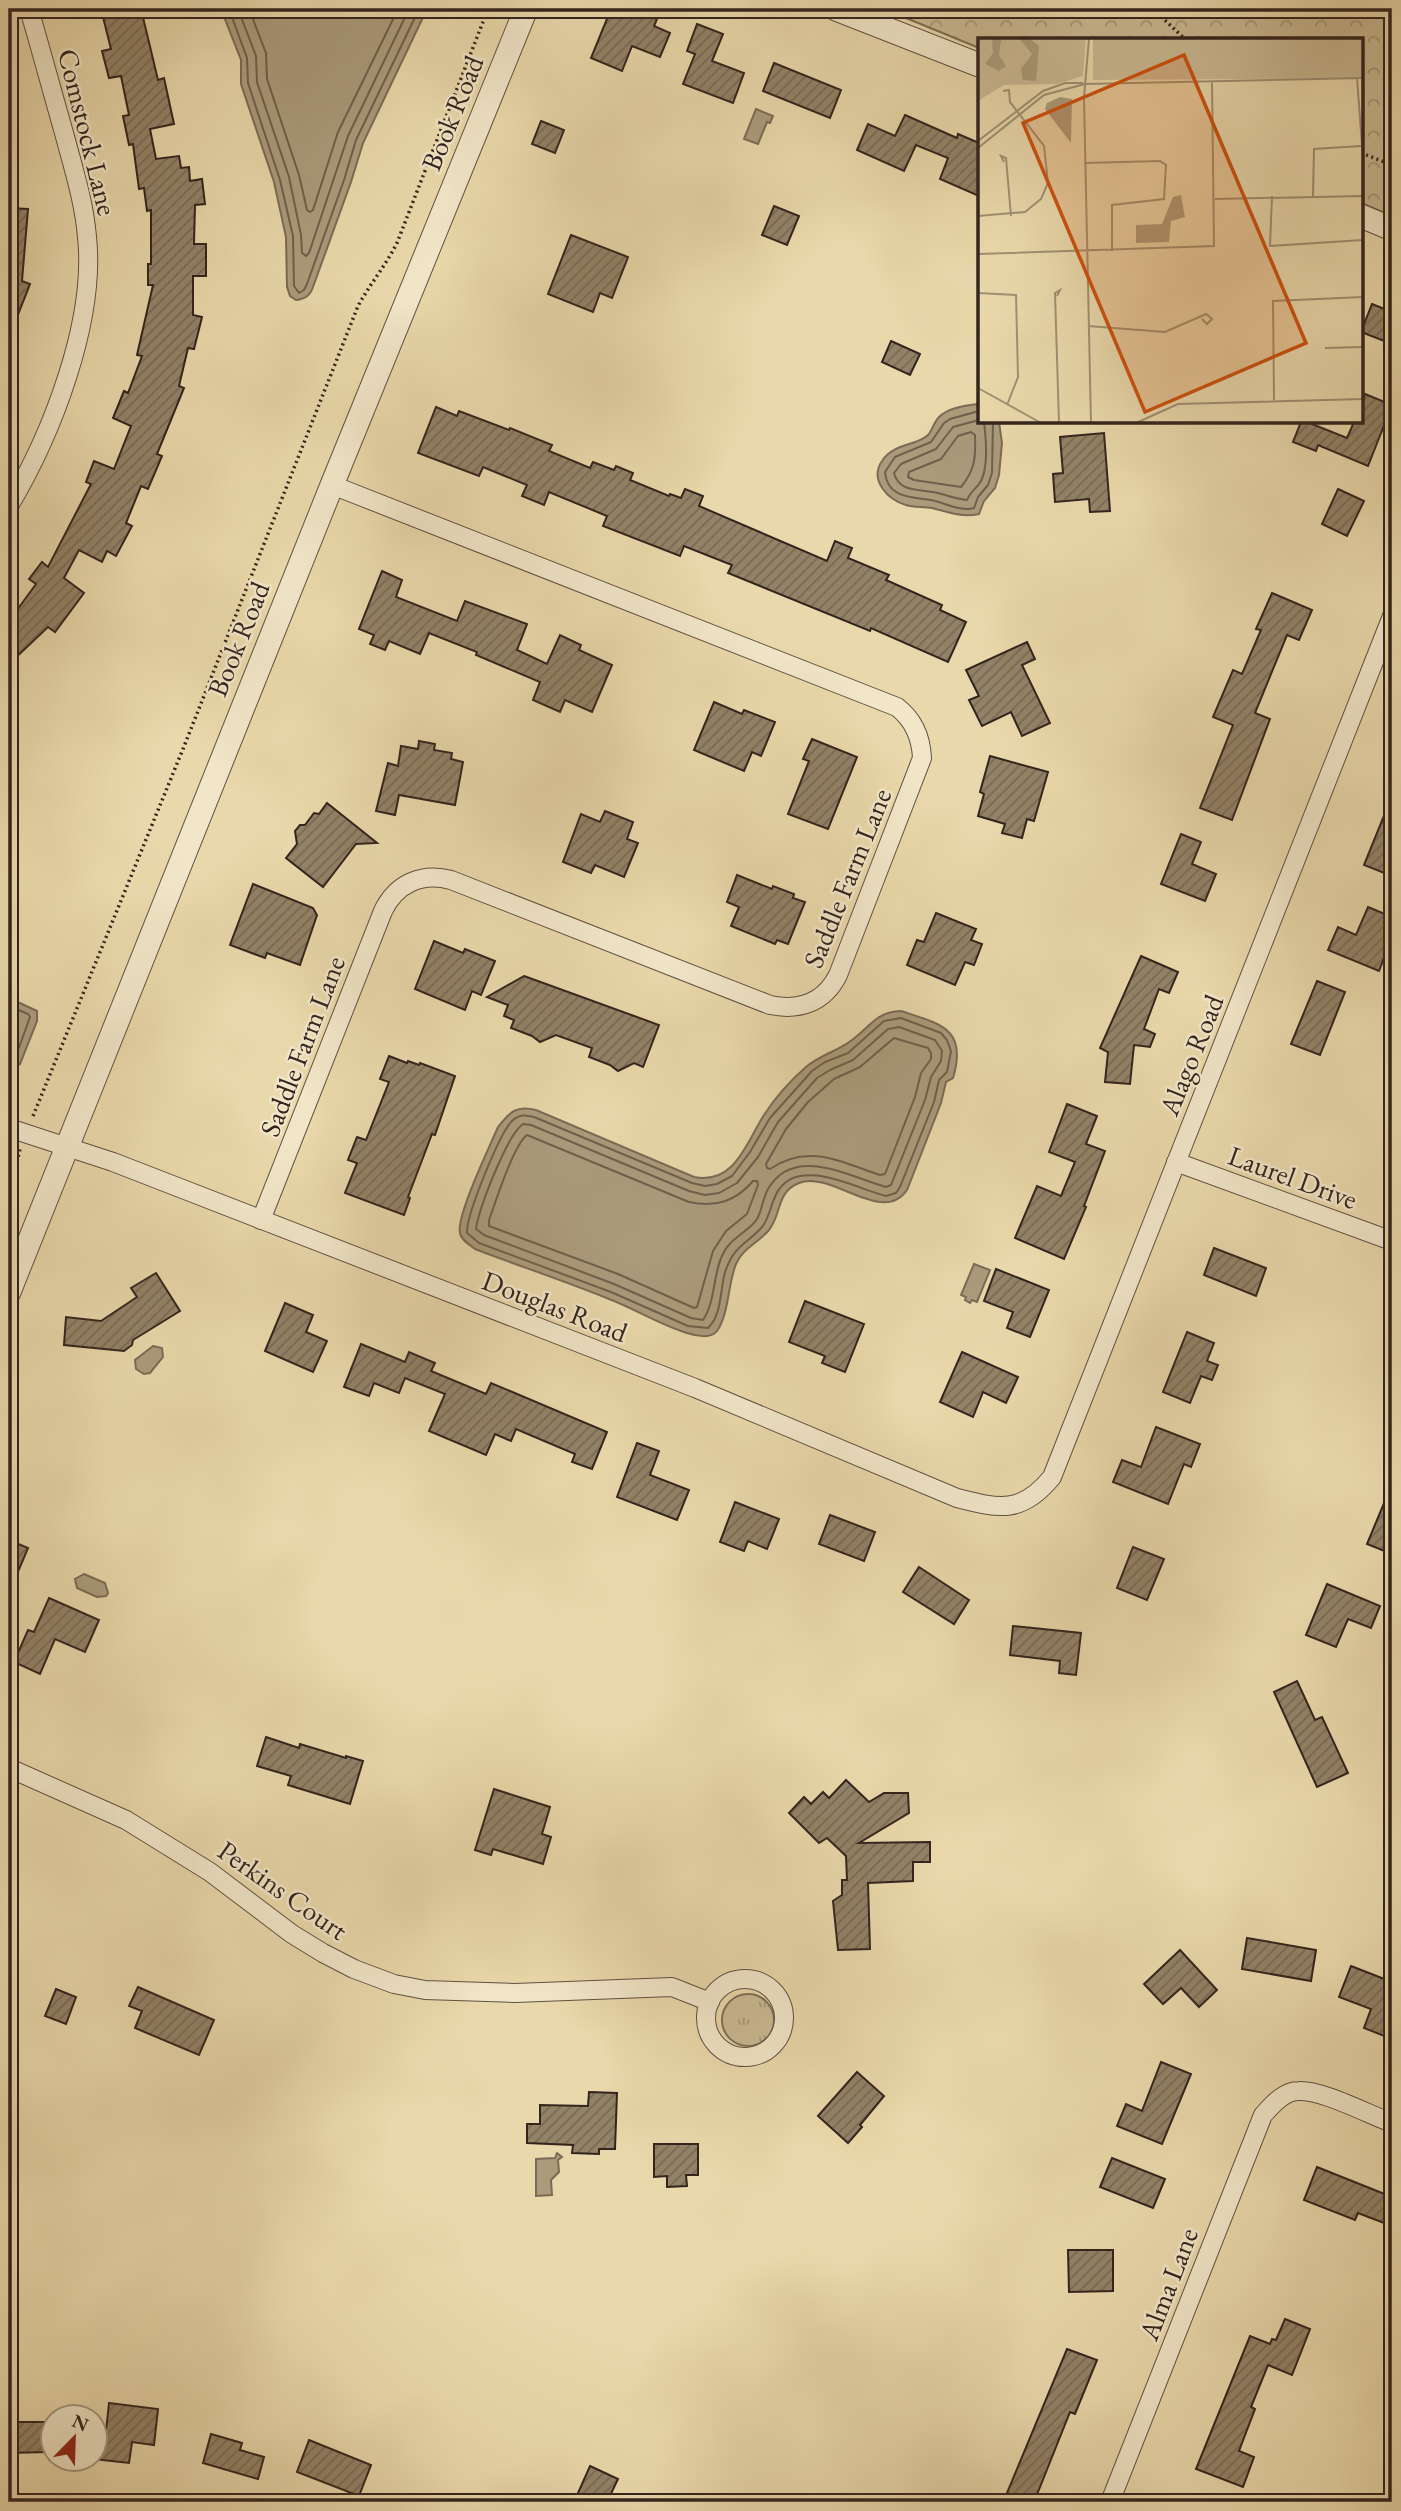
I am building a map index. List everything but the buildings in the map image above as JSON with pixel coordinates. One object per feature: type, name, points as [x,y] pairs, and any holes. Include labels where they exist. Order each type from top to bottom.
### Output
[{"type":"street","name":"Comstock Lane","points":[[9,506],[42,442],[75,352],[82,323],[88,269],[88,239],[83,202],[29,9]]},
{"type":"street","name":"Book Road","points":[[9,1292],[526,9]]},
{"type":"street","points":[[836,9],[978,65]]},
{"type":"street","points":[[1362,216],[1392,229]]},
{"type":"street","name":"Saddle Farm Lane","points":[[261,1220],[383,911],[388,901],[404,885],[425,877],[451,880],[770,1005],[797,1007],[821,997],[835,983],[922,758],[919,736],[911,720],[897,707],[885,701],[332,485]]},
{"type":"street","name":"Alago Road","points":[[1024,1502],[1039,1493],[1052,1478],[1392,616]]},
{"type":"street","name":"Douglas Road","points":[[9,1128],[67,1145],[695,1388],[957,1498],[988,1506],[1024,1502]]},
{"type":"street","name":"Laurel Drive","points":[[1176,1162],[1392,1241]]},
{"type":"street","name":"Perkins Court","points":[[9,1768],[126,1820],[210,1872],[323,1954],[394,1984],[425,1990],[514,1993],[672,1987],[710,2002]]},
{"type":"street","points":[[742,1979],[762,1983],[771,1988],[782,2005],[784,2025],[781,2034],[776,2043],[759,2054],[739,2056],[729,2053],[714,2040],[709,2031],[707,2021],[710,2002],[716,1993],[732,1981],[742,1979]]},
{"type":"street","name":"Alma Lane","points":[[1110,2502],[1264,2115],[1276,2101],[1298,2090],[1316,2093],[1392,2123]]},
{"type":"path","points":[[31,1120],[183,749],[358,306],[397,243],[488,9]]},
{"type":"path","points":[[1153,9],[1184,38]]},
{"type":"path","points":[[1362,153],[1392,165]]},
{"type":"path","points":[[9,1194],[22,1143]]},
{"type":"green space","points":[[884,9],[1392,9],[1392,216],[1362,203],[1362,38],[978,38],[978,48]]},
{"type":"green space","points":[[748,1994],[758,1996],[766,2002],[772,2010],[772,2030],[766,2038],[758,2044],[748,2046],[738,2044],[730,2038],[724,2030],[722,2020],[724,2010],[730,2002],[738,1996]]},
{"type":"water","points":[[221,9],[427,9],[363,143],[313,287],[309,295],[302,299],[296,300],[290,296],[287,287],[286,237],[274,182],[241,84],[241,60]]},
{"type":"water","points":[[756,109],[773,116],[770,123],[767,122],[758,144],[744,139]]},
{"type":"water","points":[[978,404],[978,424],[999,424],[1002,443],[999,475],[995,488],[984,501],[979,514],[961,515],[929,507],[909,506],[893,499],[879,482],[882,461],[892,451],[923,439],[939,417],[947,411]]},
{"type":"water","points":[[9,998],[37,1011],[37,1021],[20,1064],[15,1067],[9,1064]]},
{"type":"water","points":[[901,1011],[939,1025],[953,1038],[957,1048],[953,1078],[946,1082],[941,1103],[907,1190],[897,1200],[884,1202],[812,1181],[792,1187],[786,1192],[769,1230],[736,1264],[724,1316],[714,1334],[699,1336],[677,1330],[592,1292],[475,1249],[461,1235],[463,1212],[481,1164],[498,1127],[514,1111],[523,1108],[536,1110],[694,1177],[720,1175],[738,1160],[773,1102],[806,1067],[847,1044],[885,1014]]},
{"type":"water","points":[[974,1264],[990,1270],[977,1302],[972,1300],[970,1303],[961,1295]]},
{"type":"water","points":[[153,1346],[162,1348],[163,1357],[150,1373],[144,1374],[136,1369],[135,1360]]},
{"type":"water","points":[[84,1574],[105,1583],[108,1593],[106,1596],[97,1597],[77,1588],[75,1579]]},
{"type":"water","points":[[557,2153],[562,2157],[558,2160],[559,2172],[551,2180],[552,2195],[536,2196],[536,2159],[555,2158]]}]
